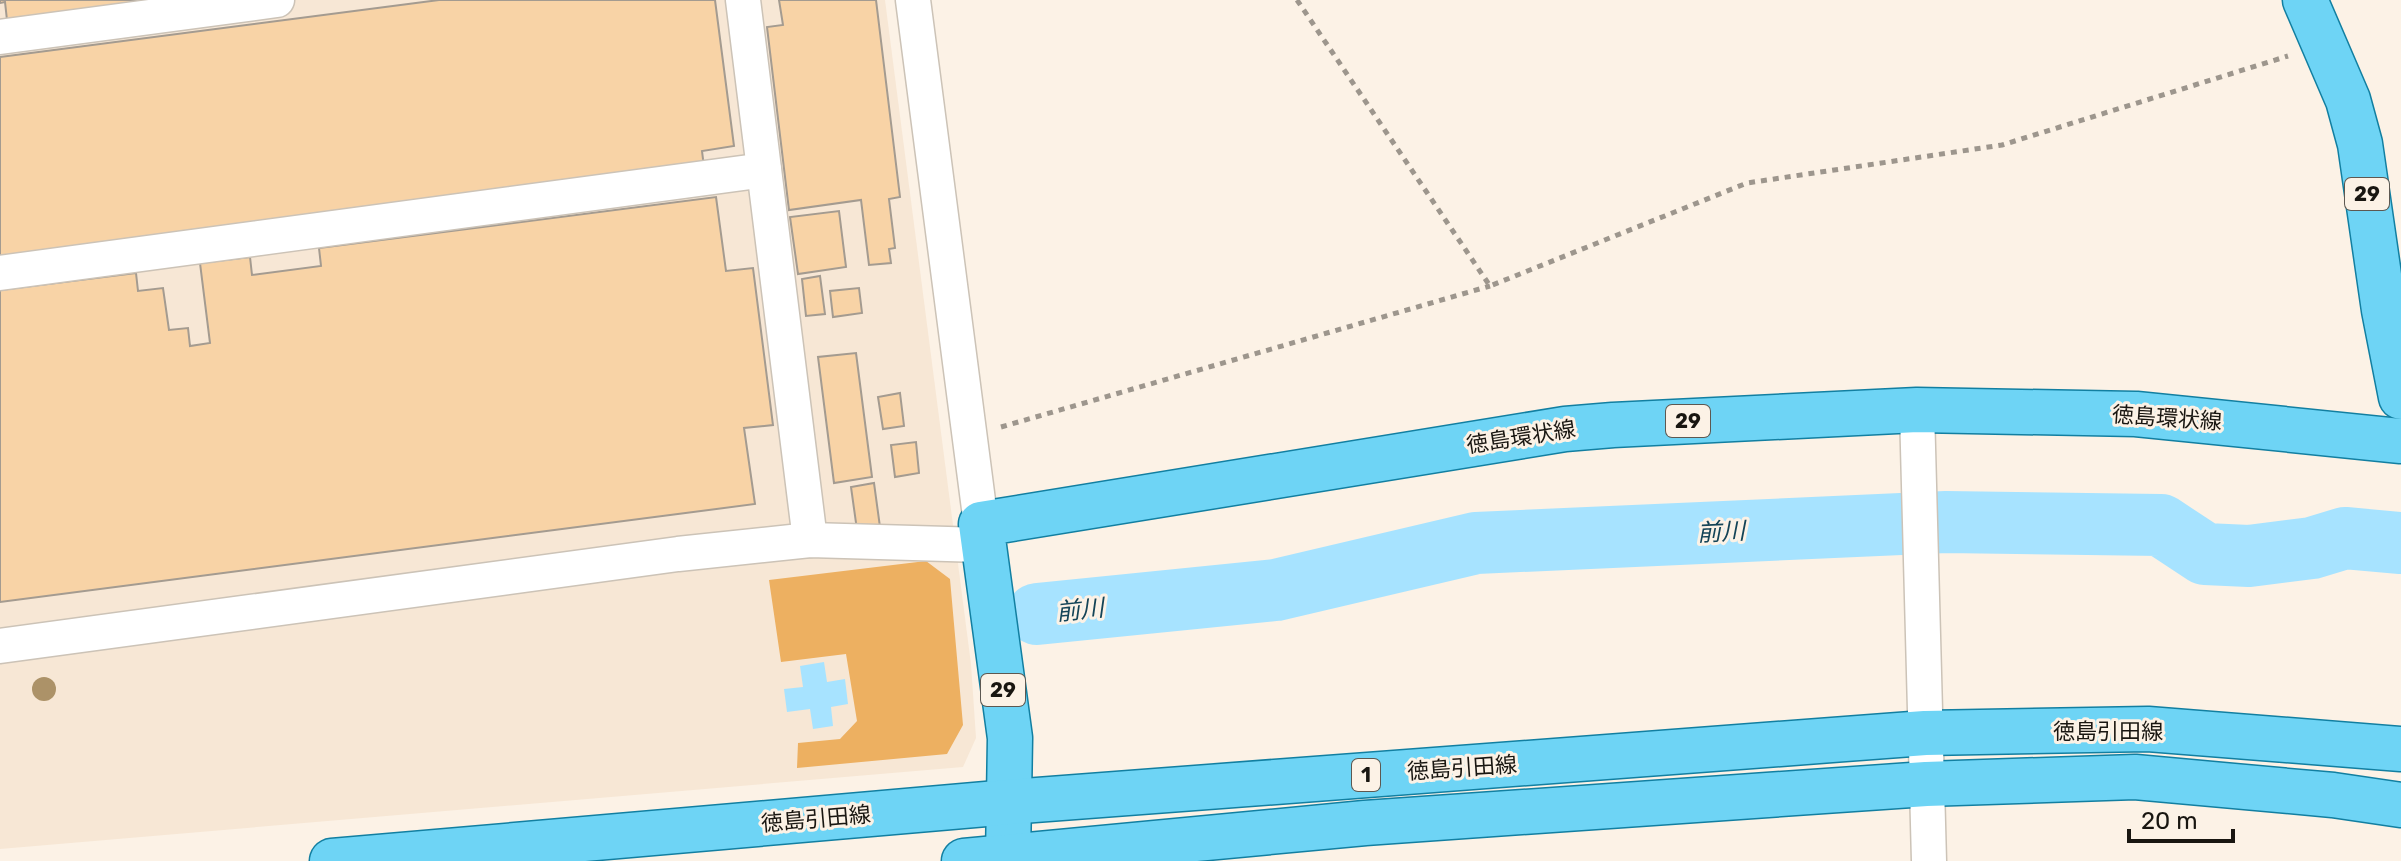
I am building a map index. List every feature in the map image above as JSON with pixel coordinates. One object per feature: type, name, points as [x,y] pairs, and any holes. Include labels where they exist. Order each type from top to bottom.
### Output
[{"type":"main road","name":"29","points":[[2305,0],[2348,100],[2360,144],[2384,310],[2401,397]]},
{"type":"main road","name":"徳島環状線","points":[[982,534],[1565,429],[1917,410],[2136,414],[2401,441]]},
{"type":"main road","name":"29","points":[[982,534],[1010,738],[1008,859]]},
{"type":"main road","name":"徳島引田線","points":[[332,861],[1009,802],[1925,733],[2148,729],[2401,749]]},
{"type":"main road","name":"徳島引田線","points":[[964,861],[1365,823],[1926,784],[2135,777],[2333,795],[2401,805]]},
{"type":"street","points":[[0,37],[277,0]]},
{"type":"street","points":[[743,0],[810,540]]},
{"type":"street","points":[[0,646],[678,554],[810,540],[982,534],[913,0]]},
{"type":"street","points":[[0,273],[764,170]]},
{"type":"street","points":[[1917,410],[1929,861]]},
{"type":"path","points":[[1297,0],[1490,286]]},
{"type":"path","points":[[969,436],[1490,286],[1747,183],[2002,145],[2325,44]]},
{"type":"shaded area","points":[[0,0],[885,0],[971,664],[976,738],[963,767],[0,849]]},
{"type":"shaded area","points":[[926,561],[950,579],[963,725],[947,754],[797,768],[798,743],[840,739],[857,721],[846,654],[781,662],[769,580]]},
{"type":"water","points":[[824,662],[827,682],[845,679],[848,704],[831,707],[833,726],[813,729],[810,709],[787,712],[784,689],[803,687],[800,666]]},
{"type":"building","points":[[0,0],[144,1],[7,20],[5,2],[0,3]]},
{"type":"building","points":[[439,0],[715,0],[734,146],[702,151],[704,167],[0,259],[0,57]]},
{"type":"building","points":[[779,0],[876,0],[900,197],[889,199],[895,248],[889,249],[891,263],[869,265],[861,200],[789,210],[767,27],[783,25]]},
{"type":"building","points":[[716,197],[726,271],[753,268],[773,425],[744,428],[755,504],[0,602],[0,290],[136,273],[138,291],[163,288],[169,330],[188,328],[190,346],[210,343],[200,263],[250,257],[252,275],[321,266],[319,248]]},
{"type":"building","points":[[839,211],[846,267],[798,274],[790,217]]},
{"type":"building","points":[[820,276],[825,314],[806,316],[802,279]]},
{"type":"building","points":[[859,288],[862,313],[833,317],[830,291]]},
{"type":"building","points":[[856,353],[872,477],[834,483],[818,357]]},
{"type":"building","points":[[900,393],[904,426],[883,429],[878,397]]},
{"type":"building","points":[[916,442],[919,473],[895,477],[891,445]]},
{"type":"building","points":[[874,483],[880,527],[857,530],[851,487]]},
{"type":"waterway","name":"前川","points":[[1037,614],[1276,590],[1476,543],[1946,522],[2161,525],[2205,554],[2249,556],[2312,548],[2345,538],[2401,543]]}]
